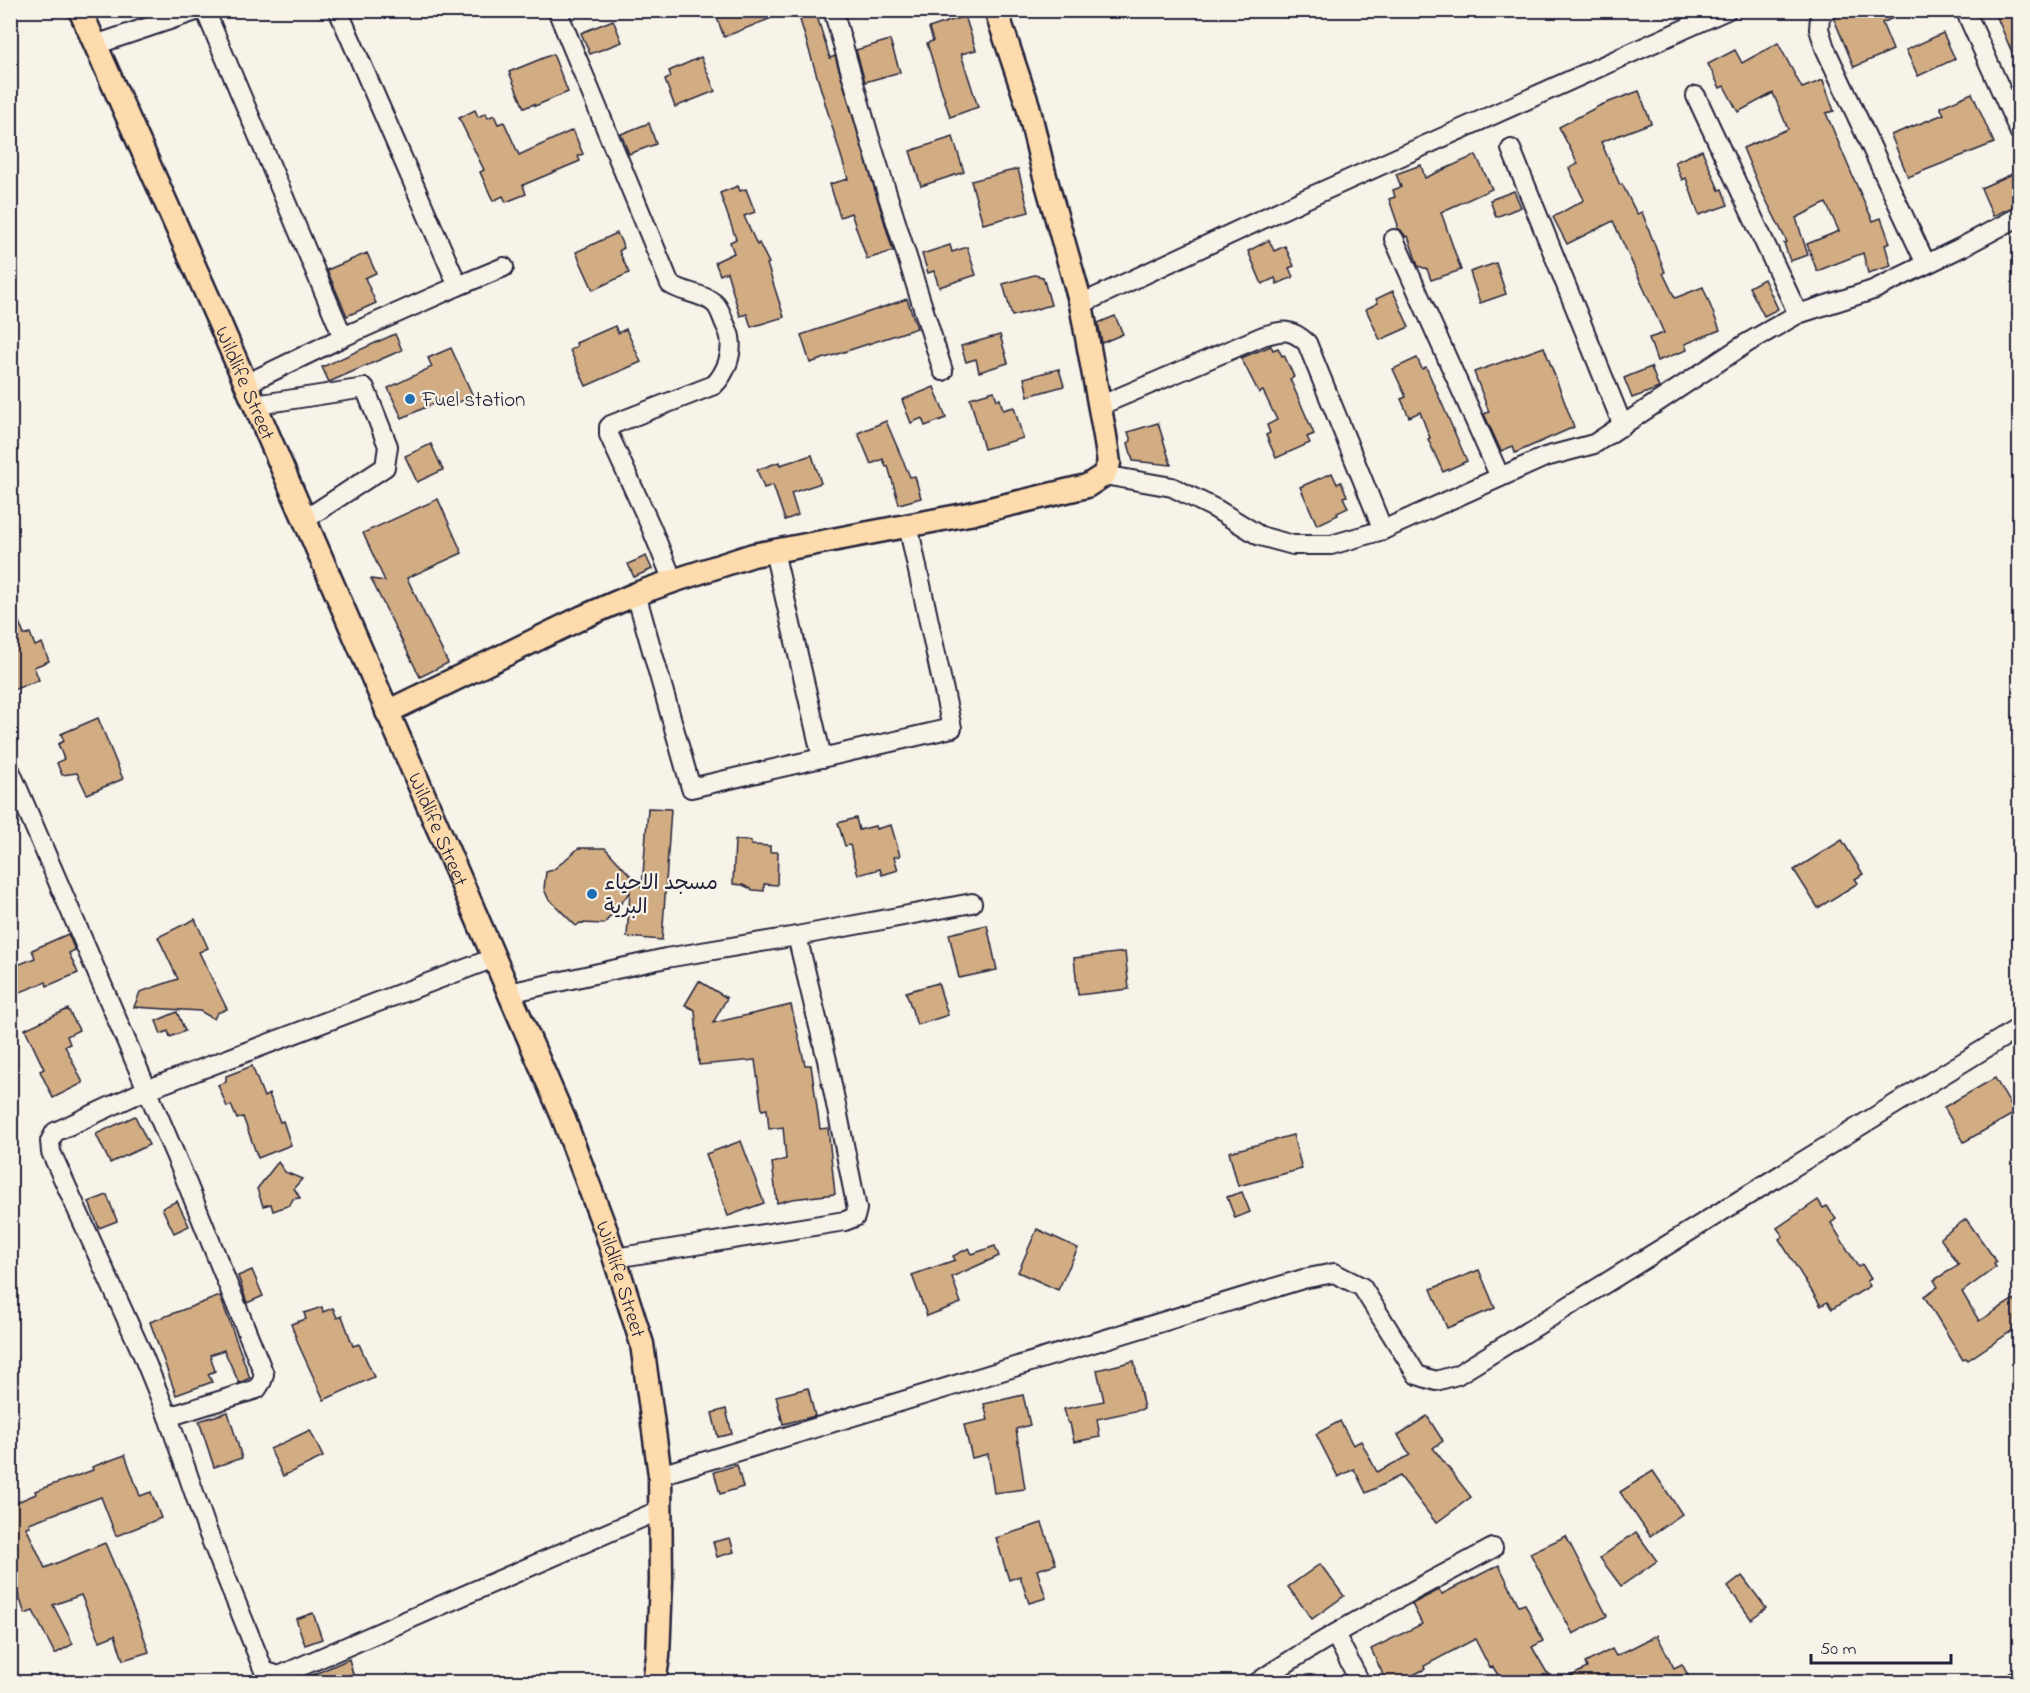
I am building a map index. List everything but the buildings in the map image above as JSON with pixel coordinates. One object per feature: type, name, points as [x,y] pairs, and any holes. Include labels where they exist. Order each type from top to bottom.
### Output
[{"type":"main road","name":"Wildlife Street","points":[[80,10],[246,384],[563,1117],[615,1258],[642,1344],[660,1475],[661,1581],[659,1646],[654,1683]]},
{"type":"main road","points":[[387,712],[583,617],[673,581],[753,555],[969,514],[1087,486],[1104,475],[1108,463],[1080,304],[1028,106],[996,10]]},
{"type":"street","points":[[95,45],[199,10]]},
{"type":"street","points":[[205,10],[343,337]]},
{"type":"street","points":[[338,10],[458,286]]},
{"type":"street","points":[[557,10],[670,284],[679,291],[700,296],[714,303],[730,337],[730,355],[721,378],[714,385],[611,425],[609,428],[609,435],[673,581]]},
{"type":"street","points":[[833,10],[872,146],[943,371]]},
{"type":"street","points":[[1080,304],[1303,200],[1727,10]]},
{"type":"street","points":[[1827,10],[1820,16],[1819,29],[1825,48],[1926,264]]},
{"type":"street","points":[[1965,10],[2019,133]]},
{"type":"street","points":[[1696,96],[1798,314]]},
{"type":"street","points":[[1511,149],[1623,426]]},
{"type":"street","points":[[1104,475],[1172,487],[1216,509],[1260,536],[1293,545],[1331,545],[1383,530],[1545,458],[1594,444],[1747,343],[1798,314],[1873,290],[2019,216]]},
{"type":"street","points":[[1394,239],[1500,477]]},
{"type":"street","points":[[246,384],[343,337],[504,267]]},
{"type":"street","points":[[1099,406],[1263,336],[1282,330],[1297,334],[1307,343],[1383,530]]},
{"type":"street","points":[[255,405],[365,388],[388,447],[386,467],[304,520]]},
{"type":"street","points":[[636,594],[691,788],[952,728],[908,525]]},
{"type":"street","points":[[774,551],[822,758]]},
{"type":"street","points":[[10,770],[182,1171],[264,1374],[257,1389],[168,1417]]},
{"type":"street","points":[[509,993],[666,957],[798,936],[972,903]]},
{"type":"street","points":[[615,1258],[845,1221],[855,1217],[857,1209],[798,936]]},
{"type":"street","points":[[494,958],[146,1090],[55,1131],[50,1141],[51,1152],[142,1353],[168,1417],[207,1530],[264,1671],[279,1676],[660,1510]]},
{"type":"street","points":[[660,1475],[1303,1279],[1334,1273],[1362,1287],[1417,1375],[1436,1381],[1457,1375],[2019,1027]]},
{"type":"street","points":[[1258,1683],[1287,1662],[1335,1634],[1493,1548]]},
{"type":"street","points":[[1335,1634],[1360,1683]]},
{"type":"street","points":[[2014,1683],[2019,1678]]},
{"type":"place","name":"Fuel station","points":[[410,399]]},
{"type":"place","name":"مسجد الاحياء البرية","points":[[592,894]]}]
